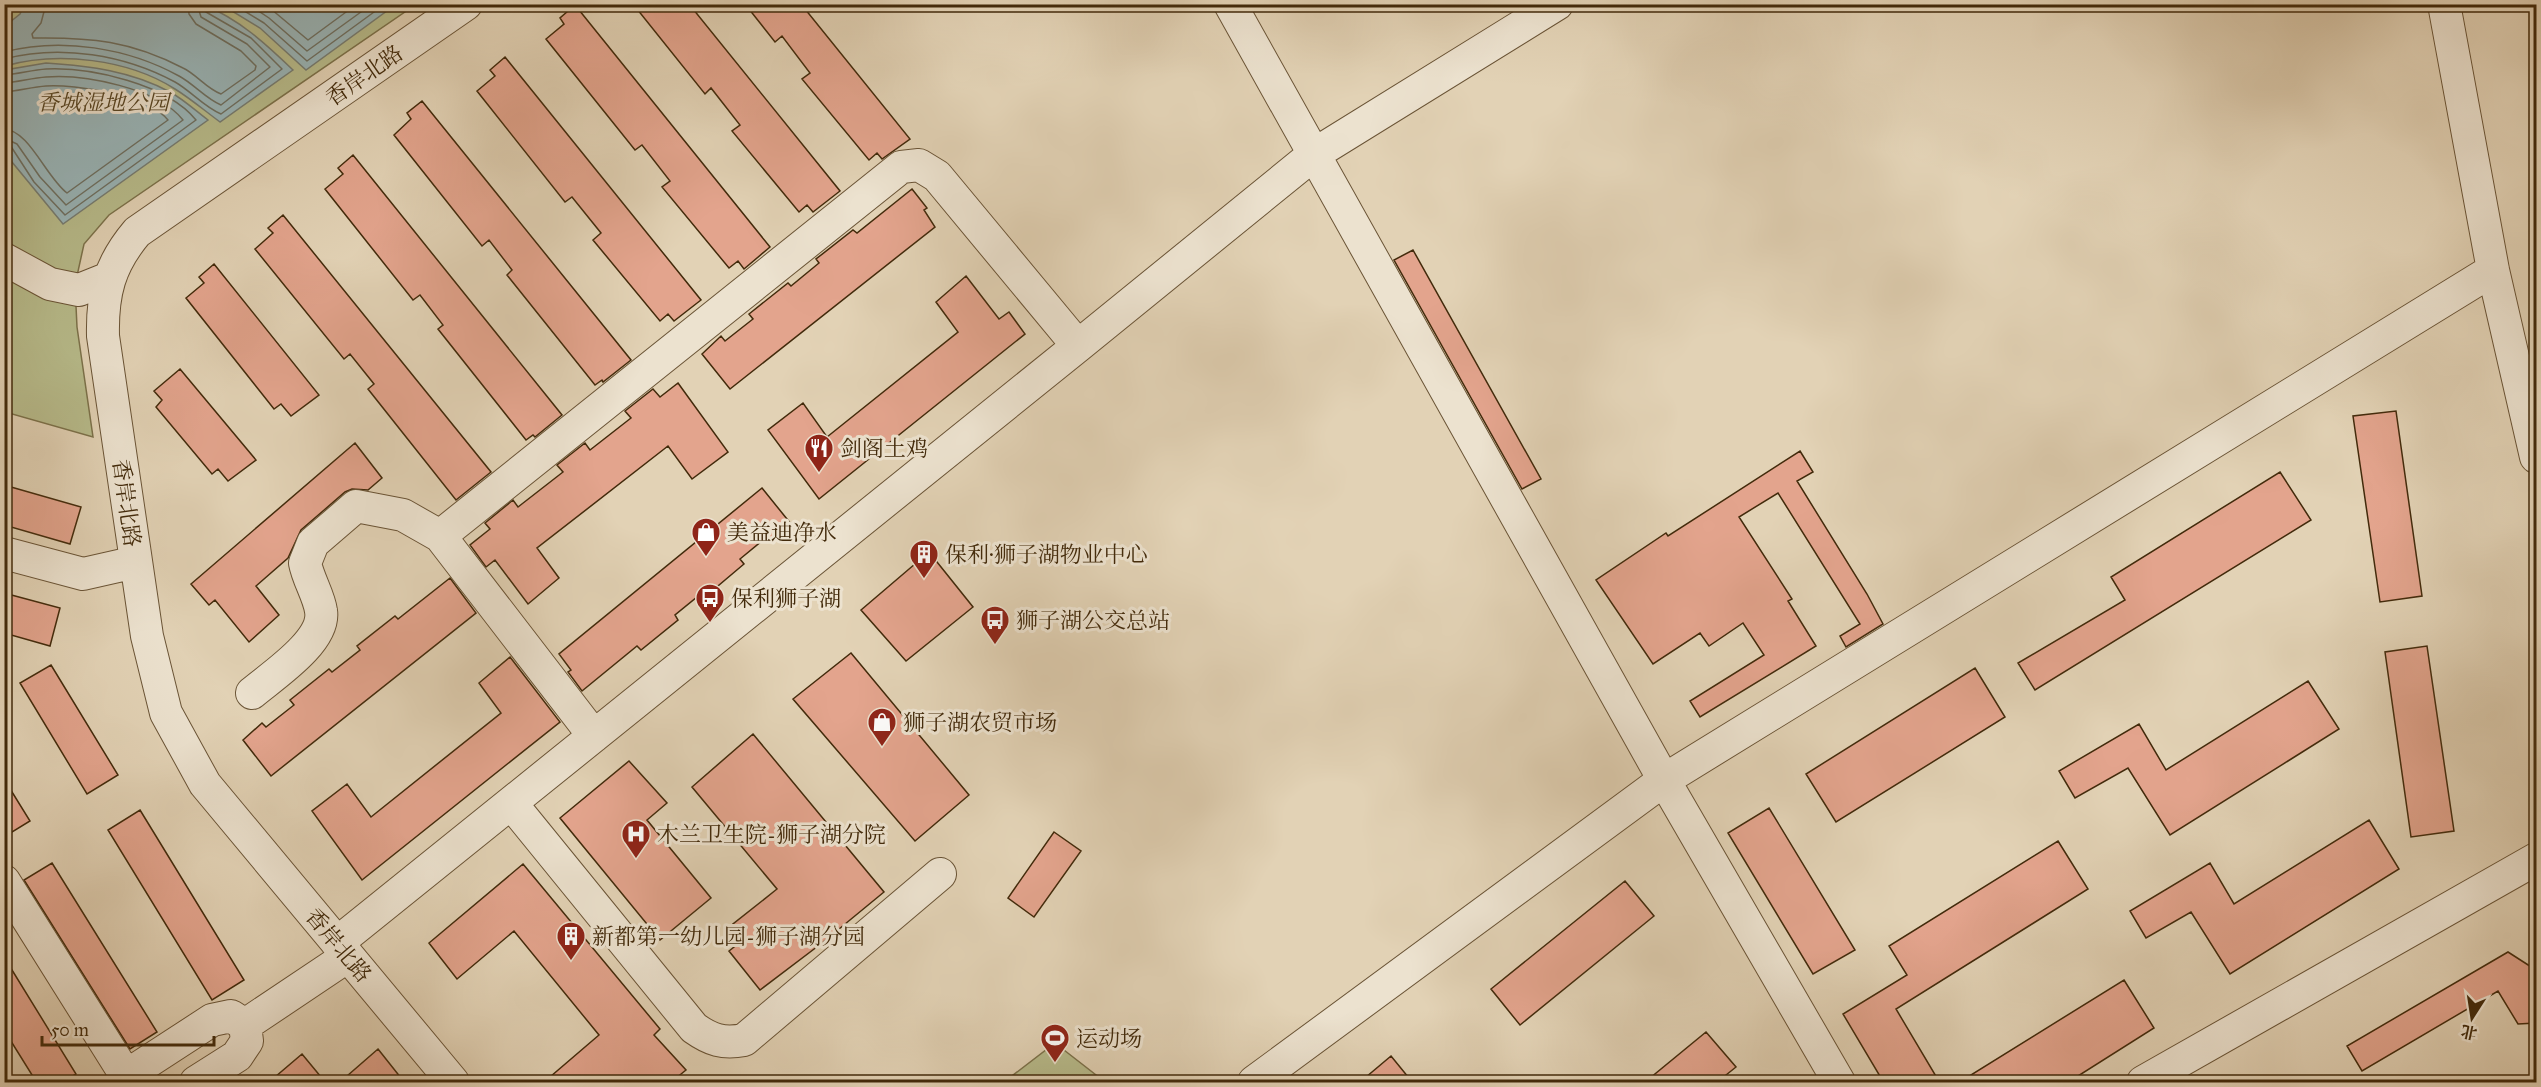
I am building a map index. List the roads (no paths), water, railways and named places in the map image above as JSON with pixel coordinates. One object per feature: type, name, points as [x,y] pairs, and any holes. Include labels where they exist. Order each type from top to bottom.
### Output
[{"type":"street","name":"香岸北路","points":[[453,1083],[205,784],[166,713],[147,636],[97,291],[121,251],[137,232],[466,4]]},
{"type":"street","points":[[1230,4],[1664,780],[1839,1083]]},
{"type":"street","points":[[245,1025],[343,949],[511,803],[1313,154],[1557,4]]},
{"type":"street","points":[[2444,4],[2493,270],[2536,457]]},
{"type":"street","points":[[440,536],[901,167],[919,165],[937,176],[1078,346]]},
{"type":"street","points":[[4,259],[50,284],[97,291]]},
{"type":"street","points":[[1254,1083],[1664,780],[2493,270]]},
{"type":"street","points":[[252,693],[305,648],[317,633],[322,612],[305,563],[313,543],[356,506],[403,515],[440,536],[594,736]]},
{"type":"street","points":[[4,553],[83,574],[136,562]]},
{"type":"street","points":[[511,803],[694,1028],[709,1039],[728,1043],[744,1040],[940,874]]},
{"type":"street","points":[[2143,1083],[2536,859]]},
{"type":"street","points":[[4,881],[128,1079],[212,1020],[231,1016],[245,1025]]},
{"type":"street","points":[[196,1083],[237,1056],[247,1041],[245,1025]]},
{"type":"water","points":[[24,5],[204,5],[240,25],[293,70],[220,122],[181,93],[156,79],[115,65],[70,59],[47,59],[5,66],[5,26],[20,14]]},
{"type":"water","points":[[222,5],[395,5],[306,70],[260,28]]},
{"type":"water","points":[[46,63],[94,68],[140,79],[175,95],[208,120],[63,224],[12,162],[5,147],[5,70]]},
{"type":"place","name":"剑阁土鸡","points":[[819,474]]},
{"type":"place","name":"美益迪净水","points":[[706,558]]},
{"type":"place","name":"保利·狮子湖物业中心","points":[[924,580]]},
{"type":"place","name":"保利狮子湖","points":[[710,624]]},
{"type":"place","name":"狮子湖公交总站","points":[[995,646]]},
{"type":"place","name":"狮子湖农贸市场","points":[[882,748]]},
{"type":"place","name":"木兰卫生院-狮子湖分院","points":[[636,860]]},
{"type":"place","name":"新都第一幼儿园-狮子湖分园","points":[[571,962]]},
{"type":"place","name":"运动场","points":[[1055,1064]]},
{"type":"park label","name":"香城湿地公园","points":[[103,102]]}]
